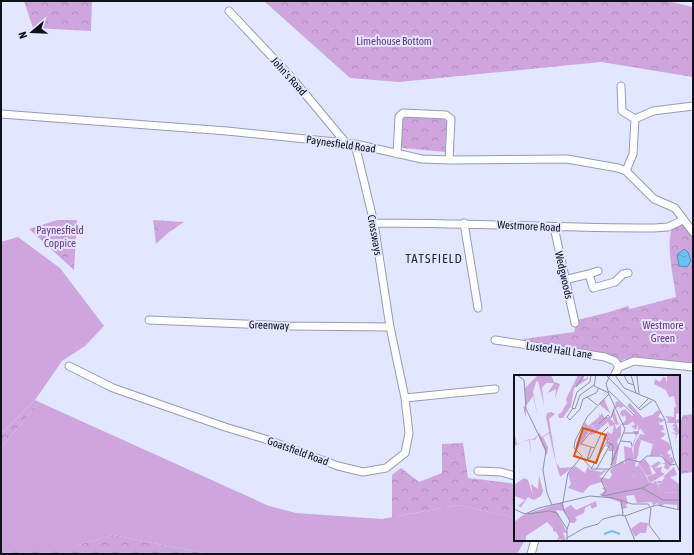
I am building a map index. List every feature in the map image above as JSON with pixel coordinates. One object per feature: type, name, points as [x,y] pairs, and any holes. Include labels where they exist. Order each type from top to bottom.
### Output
[{"type":"street","name":"John's Road","points":[[229,11],[291,76],[346,143]]},
{"type":"street","points":[[621,86],[622,111],[636,119]]},
{"type":"street","points":[[636,119],[653,111],[693,106]]},
{"type":"street","points":[[397,154],[399,117],[403,113],[446,114],[451,119],[449,160]]},
{"type":"street","name":"Paynesfield Road","points":[[1,114],[228,131],[346,143],[397,154],[449,160],[567,159],[618,168],[626,171]]},
{"type":"street","points":[[636,119],[633,154],[626,171],[654,199],[675,208],[693,232]]},
{"type":"street","name":"Crossways","points":[[355,144],[374,223],[390,327]]},
{"type":"street","name":"Westmore Road","points":[[374,223],[464,223],[554,227],[668,227],[683,220]]},
{"type":"street","points":[[464,223],[478,308]]},
{"type":"street","name":"Wedgwoods","points":[[554,227],[564,280],[575,323]]},
{"type":"street","points":[[564,280],[598,272]]},
{"type":"street","points":[[589,274],[593,288],[615,282],[623,274],[628,273]]},
{"type":"street","name":"Greenway","points":[[148,320],[290,326],[390,327]]},
{"type":"street","name":"Goatsfield Road","points":[[69,366],[113,388],[225,427],[265,439],[338,466],[363,472],[386,468],[405,453],[409,434],[405,398],[390,327]]},
{"type":"street","name":"Lusted Hall Lane","points":[[495,340],[605,357],[615,361],[619,367]]},
{"type":"street","points":[[615,375],[619,367],[638,361],[693,366]]},
{"type":"street","points":[[405,398],[495,389]]},
{"type":"street","points":[[478,471],[501,472],[514,476]]},
{"type":"street","points":[[531,554],[535,541]]},
{"type":"green space","points":[[24,1],[92,1],[91,31],[33,28]]},
{"type":"green space","name":"Limehouse Bottom","points":[[264,1],[667,1],[693,7],[693,77],[601,62],[399,82],[350,78]]},
{"type":"green space","points":[[405,116],[444,119],[447,122],[445,152],[403,148],[401,145],[403,119]]},
{"type":"green space","name":"Paynesfield Coppice","points":[[57,220],[77,220],[74,270],[29,229]]},
{"type":"green space","points":[[153,220],[184,222],[169,232],[156,244]]},
{"type":"green space","name":"Westmore Green","points":[[681,224],[693,233],[693,363],[625,359],[616,363],[605,357],[524,344],[524,339],[574,332],[577,320],[628,306],[630,309],[676,297],[670,260],[670,240],[671,231],[674,225]]},
{"type":"green space","points":[[18,237],[60,268],[104,326],[85,346],[62,361],[35,400],[1,434],[1,242]]},
{"type":"green space","points":[[35,400],[39,402],[1,448],[1,434]]},
{"type":"green space","points":[[39,402],[269,506],[296,513],[382,519],[458,505],[514,518],[514,541],[524,541],[517,554],[208,554],[113,535],[75,546],[1,546],[1,448]]},
{"type":"green space","points":[[693,414],[693,472],[680,474],[680,424],[683,415]]},
{"type":"green space","points":[[463,443],[468,478],[511,483],[514,485],[514,518],[458,505],[392,517],[392,475],[401,468],[419,482],[442,473],[442,444]]},
{"type":"green space","points":[[113,535],[208,554],[1,554],[1,546],[75,546]]},
{"type":"water","points":[[684,249],[688,252],[691,261],[687,267],[679,266],[677,255]]},
{"type":"district","name":"TATSFIELD","points":[[434,258]]}]
